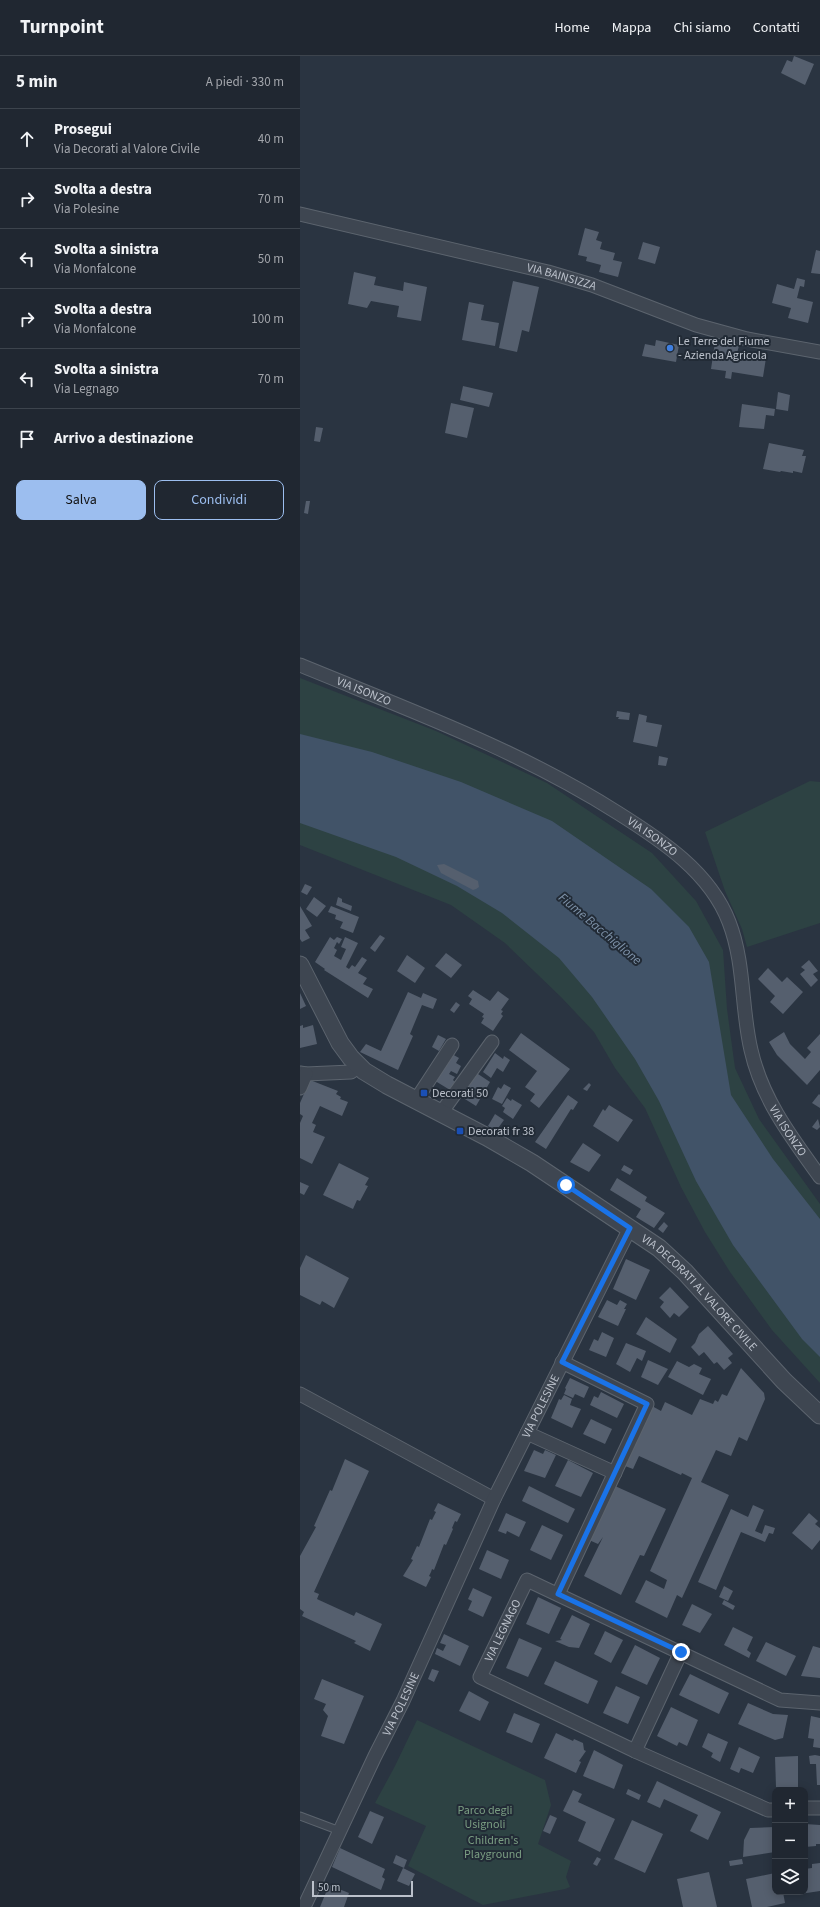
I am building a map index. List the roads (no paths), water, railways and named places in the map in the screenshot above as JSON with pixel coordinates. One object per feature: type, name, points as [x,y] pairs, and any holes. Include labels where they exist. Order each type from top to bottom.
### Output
[{"type":"street","name":"VIA BAINSIZZA","points":[[300,214],[548,272],[592,285],[696,325],[747,339],[820,352]]},
{"type":"street","name":"VIA ISONZO","points":[[300,665],[442,723],[550,772],[645,830],[686,863],[704,881],[718,901],[729,921],[740,962],[751,1049],[757,1072],[767,1098],[779,1119],[820,1177]]},
{"type":"street","name":"VIA DECORATI AL VALORE CIVILE","points":[[300,965],[340,1043],[358,1066],[373,1078],[532,1163],[659,1248],[685,1272],[784,1381],[820,1415]]},
{"type":"street","points":[[441,1113],[492,1042]]},
{"type":"street","points":[[416,1100],[452,1045]]},
{"type":"street","points":[[300,1088],[303,1073],[350,1072],[358,1066]]},
{"type":"street","name":"VIA POLESINE","points":[[304,1907],[403,1701],[494,1499],[630,1228]]},
{"type":"street","points":[[558,1594],[647,1404],[562,1362]]},
{"type":"street","points":[[300,1394],[494,1499]]},
{"type":"street","points":[[526,1433],[615,1474]]},
{"type":"street","name":"VIA LEGNAGO","points":[[772,1810],[768,1810],[635,1751],[480,1677],[528,1580],[780,1700],[820,1703]]},
{"type":"street","points":[[635,1751],[681,1652]]},
{"type":"street","points":[[808,1808],[820,1808]]},
{"type":"lane","points":[[300,1816],[340,1831]]},
{"type":"water","name":"Fiume Bacchiglione","points":[[300,734],[372,752],[461,782],[552,821],[651,889],[689,927],[709,962],[731,1095],[773,1159],[820,1219],[820,1357],[802,1339],[733,1245],[696,1181],[659,1101],[635,1059],[592,997],[559,958],[502,913],[457,886],[396,857],[300,823]]},
{"type":"place","name":"Le Terre del Fiume - Azienda Agricola","points":[[670,348]]},
{"type":"place","name":"Decorati 50","points":[[424,1093]]},
{"type":"place","name":"Decorati fr 38","points":[[460,1131]]},
{"type":"park label","name":"Parco degli Usignoli","points":[[485,1817]]},
{"type":"park label","name":"Children's Playground","points":[[493,1847]]}]
